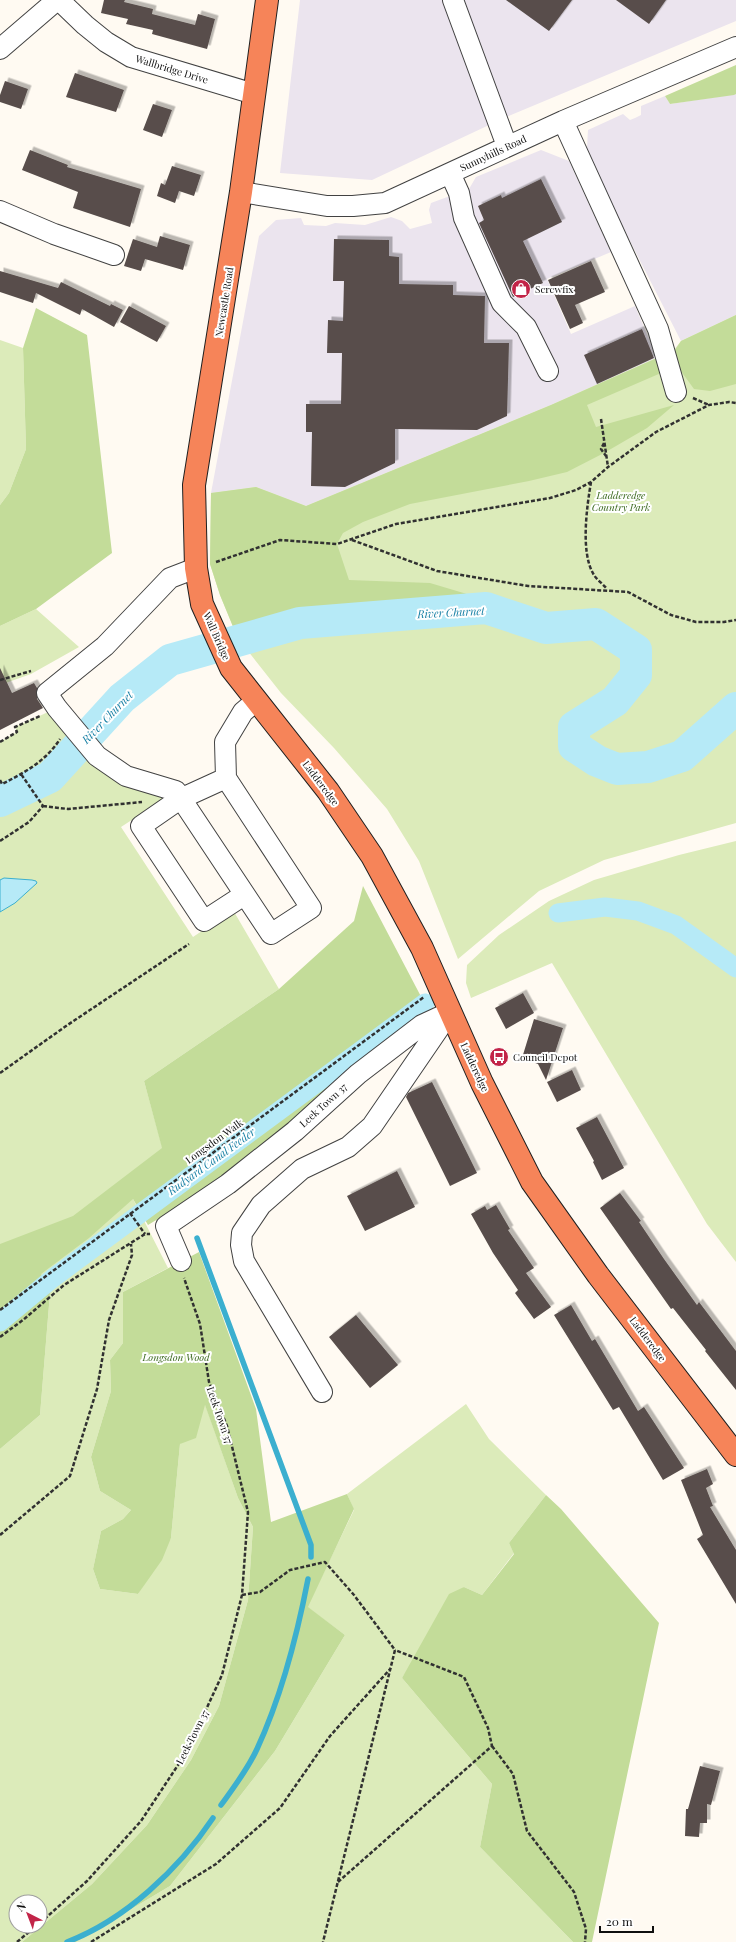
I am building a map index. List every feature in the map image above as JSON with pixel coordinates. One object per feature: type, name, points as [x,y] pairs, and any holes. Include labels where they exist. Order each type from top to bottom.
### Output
[{"type":"highway","name":"Newcastle Road","points":[[202,604],[196,568],[194,486],[241,192],[267,0]]},
{"type":"highway","name":"Wall Bridge","points":[[202,604],[231,668]]},
{"type":"highway","name":"Ladderedge","points":[[231,668],[328,791],[372,856],[422,948],[482,1083],[532,1182],[598,1275],[736,1455]]},
{"type":"street","points":[[0,49],[58,0]]},
{"type":"street","name":"Wallbridge Drive","points":[[58,0],[101,38],[132,56],[254,94]]},
{"type":"street","points":[[453,0],[507,146]]},
{"type":"street","name":"Sunnyhills Road","points":[[241,192],[327,206],[353,206],[385,203],[563,121],[736,47]]},
{"type":"street","points":[[563,121],[658,330],[676,392]]},
{"type":"street","points":[[450,173],[459,193],[464,218],[502,303],[526,327],[548,371]]},
{"type":"street","points":[[0,211],[54,234],[114,255]]},
{"type":"street","points":[[196,568],[170,578],[105,646],[47,693],[50,711],[71,734],[97,756],[126,776],[178,795],[271,934],[311,908],[226,778],[225,742],[243,712],[256,701]]},
{"type":"street","points":[[226,778],[178,795],[141,826],[204,921],[244,895]]},
{"type":"street","points":[[322,1392],[244,1261],[242,1233],[261,1205],[278,1188],[302,1169],[348,1147],[372,1126],[450,1012]]},
{"type":"street","name":"Leek Town 37","points":[[181,1262],[166,1226],[234,1179],[295,1131],[358,1074],[422,1025],[450,1012]]},
{"type":"path","points":[[196,568],[280,540],[337,544],[396,524],[550,498],[576,490],[592,482],[608,467],[656,432],[709,405],[729,402],[736,403]]},
{"type":"path","points":[[601,419],[608,467]]},
{"type":"path","points":[[592,482],[588,498],[585,541],[594,574],[607,589]]},
{"type":"path","points":[[351,540],[437,571],[528,586],[607,589],[628,592],[671,615],[696,622],[724,622],[736,620]]},
{"type":"path","points":[[0,680],[31,671]]},
{"type":"path","points":[[0,742],[17,732],[15,727],[50,711]]},
{"type":"path","points":[[0,780],[1,784],[21,774],[46,758],[71,734]]},
{"type":"path","points":[[21,774],[43,806],[68,809],[144,802]]},
{"type":"path","points":[[0,841],[29,822],[43,806]]},
{"type":"path","points":[[0,1073],[66,1026],[189,944]]},
{"type":"path","name":"Longsdon Walk","points":[[0,1310],[422,998],[440,988]]},
{"type":"path","points":[[0,1337],[23,1320],[64,1285],[145,1234],[131,1214]]},
{"type":"path","points":[[0,1535],[70,1476],[97,1389],[109,1320],[132,1255],[130,1244]]},
{"type":"path","name":"Leek Town 37","points":[[48,1916],[87,1881],[141,1821],[186,1753],[222,1675],[242,1595],[248,1512],[227,1426],[209,1382],[200,1324],[186,1287],[181,1262]]},
{"type":"path","points":[[242,1595],[260,1592],[290,1570],[325,1562],[354,1595],[395,1650],[464,1677],[488,1728],[492,1746],[513,1774],[527,1831],[574,1892],[586,1929],[585,1942]]},
{"type":"path","points":[[323,1942],[395,1650]]},
{"type":"path","points":[[91,1942],[216,1864],[280,1808],[330,1736],[391,1667]]},
{"type":"path","points":[[338,1882],[492,1746]]},
{"type":"path","points":[[17,1942],[26,1934]]},
{"type":"shaded area","points":[[300,0],[736,0],[736,21],[504,118],[372,180],[280,173]]},
{"type":"shaded area","points":[[736,94],[736,315],[681,341],[611,204],[587,148],[588,130],[623,114],[630,120],[635,118],[641,115],[641,106],[665,96],[670,104]]},
{"type":"shaded area","points":[[541,150],[569,161],[611,252],[547,279],[571,334],[635,306],[657,358],[551,405],[306,506],[256,487],[211,493],[259,236],[276,220],[301,218],[304,225],[326,226],[335,223],[365,225],[391,217],[402,221],[410,229],[432,223],[429,210],[431,203],[469,189],[476,177]]},
{"type":"green space","points":[[736,65],[736,94],[734,95],[670,104],[665,96]]},
{"type":"green space","points":[[36,308],[87,335],[112,553],[36,609],[0,626],[0,505],[9,493],[26,449],[23,348]]},
{"type":"green space","name":"Ladderedge Country Park","points":[[736,315],[736,823],[604,860],[539,891],[458,959],[419,861],[387,809],[334,748],[281,693],[248,651],[234,629],[220,595],[210,564],[211,493],[256,487],[306,506],[551,405],[674,350],[681,341]]},
{"type":"green space","points":[[736,315],[736,384],[710,391],[694,389],[678,367],[675,350],[681,341]]},
{"type":"green space","points":[[0,340],[23,348],[26,449],[9,493],[0,505]]},
{"type":"green space","points":[[657,358],[661,373],[587,405],[596,427],[674,405],[647,428],[604,453],[567,472],[529,481],[410,504],[363,522],[343,533],[337,544],[349,580],[430,583],[487,600],[299,612],[234,629],[220,595],[210,564],[211,493],[256,487],[306,506],[551,405]]},
{"type":"green space","points":[[36,609],[79,647],[31,674],[0,685],[0,626]]},
{"type":"green space","points":[[57,708],[97,756],[176,791],[121,827],[193,937],[233,910],[279,989],[144,1081],[168,1168],[133,1199],[168,1268],[123,1292],[123,1343],[110,1360],[111,1391],[91,1457],[100,1491],[131,1510],[123,1519],[101,1531],[93,1569],[100,1589],[138,1594],[171,1538],[180,1444],[205,1404],[238,1498],[253,1527],[248,1600],[219,1706],[191,1760],[147,1825],[92,1884],[48,1920],[48,1894],[8,1894],[8,1934],[32,1934],[22,1942],[0,1942],[0,1449],[40,1415],[50,1293],[40,1275],[0,1305],[0,742],[17,732],[15,727]]},
{"type":"green space","points":[[736,841],[736,1262],[707,1224],[552,963],[471,998],[466,983],[467,965],[499,935],[549,901],[594,880],[679,855]]},
{"type":"green space","points":[[363,886],[427,1008],[372,1050],[261,1148],[212,1186],[148,1225],[133,1199],[89,1238],[41,1274],[50,1293],[40,1415],[0,1449],[0,1244],[73,1216],[162,1148],[144,1081],[279,989],[354,921]]},
{"type":"green space","name":"Longsdon Wood","points":[[199,1252],[256,1409],[271,1522],[347,1494],[354,1509],[308,1607],[345,1635],[275,1751],[170,1886],[76,1942],[22,1942],[32,1934],[48,1934],[48,1920],[92,1884],[147,1825],[191,1760],[219,1706],[248,1600],[253,1527],[238,1498],[205,1405],[196,1438],[180,1444],[171,1538],[162,1560],[138,1594],[100,1589],[93,1569],[101,1531],[123,1519],[131,1510],[100,1491],[91,1457],[111,1391],[110,1360],[123,1343],[123,1292]]},
{"type":"green space","points":[[466,1404],[489,1439],[546,1495],[509,1543],[514,1553],[482,1595],[464,1587],[402,1678],[492,1784],[480,1847],[573,1942],[76,1942],[170,1886],[275,1751],[345,1635],[307,1607],[354,1510],[347,1494]]},
{"type":"green space","points":[[546,1495],[561,1509],[659,1623],[592,1942],[573,1942],[480,1847],[492,1784],[402,1678],[449,1594],[464,1587],[482,1595],[514,1554],[509,1543]]},
{"type":"water","points":[[4,878],[32,880],[36,881],[37,883],[15,903],[0,912],[0,880]]},
{"type":"building","points":[[104,0],[125,0],[124,2],[153,9],[152,14],[195,25],[198,14],[215,19],[207,49],[152,34],[153,30],[126,24],[128,19],[101,13]]},
{"type":"building","points":[[506,0],[572,0],[549,31]]},
{"type":"building","points":[[616,0],[666,0],[649,24]]},
{"type":"building","points":[[75,73],[124,90],[116,112],[66,97]]},
{"type":"building","points":[[5,81],[28,89],[21,109],[0,102],[0,95]]},
{"type":"building","points":[[153,104],[172,110],[162,137],[143,130]]},
{"type":"building","points":[[30,150],[68,165],[67,167],[141,189],[130,227],[73,208],[78,192],[22,170]]},
{"type":"building","points":[[172,166],[201,175],[194,196],[179,191],[175,203],[157,196],[161,183],[165,185]]},
{"type":"building","points":[[541,179],[562,222],[523,241],[543,283],[513,297],[479,223],[484,220],[478,206],[501,195],[502,198]]},
{"type":"building","points":[[160,236],[190,245],[183,270],[145,259],[141,271],[124,266],[133,239],[157,247]]},
{"type":"building","points":[[334,239],[389,240],[389,256],[399,257],[399,284],[453,285],[453,295],[485,296],[484,343],[509,343],[507,416],[477,430],[395,429],[395,463],[345,487],[311,486],[312,432],[306,432],[306,404],[341,404],[342,353],[327,353],[328,320],[343,321],[344,281],[333,281]]},
{"type":"building","points":[[591,261],[605,292],[575,305],[583,323],[570,329],[548,280]]},
{"type":"building","points":[[0,271],[58,288],[61,282],[110,306],[111,304],[123,310],[114,327],[82,309],[80,315],[36,293],[33,303],[0,292]]},
{"type":"building","points":[[129,306],[166,326],[157,342],[120,322]]},
{"type":"building","points":[[642,329],[654,358],[597,384],[584,355]]},
{"type":"building","points":[[0,668],[12,693],[34,683],[37,688],[37,699],[43,708],[0,730]]},
{"type":"building","points":[[523,993],[534,1013],[506,1029],[495,1008]]},
{"type":"building","points":[[534,1019],[563,1028],[546,1080],[538,1064],[522,1058]]},
{"type":"building","points":[[572,1070],[581,1090],[557,1102],[547,1082]]},
{"type":"building","points":[[432,1082],[477,1173],[450,1186],[406,1097],[408,1093]]},
{"type":"building","points":[[597,1117],[624,1168],[602,1180],[593,1162],[594,1161],[576,1128]]},
{"type":"building","points":[[397,1171],[415,1207],[365,1231],[347,1196]]},
{"type":"building","points":[[620,1193],[641,1221],[639,1222],[697,1305],[699,1302],[736,1351],[736,1390],[673,1308],[671,1309],[600,1208]]},
{"type":"building","points":[[496,1205],[510,1229],[508,1230],[534,1268],[526,1273],[551,1307],[534,1319],[515,1293],[518,1290],[493,1253],[471,1214],[485,1206],[487,1210]]},
{"type":"building","points":[[571,1305],[592,1341],[595,1339],[638,1411],[644,1407],[684,1468],[663,1480],[619,1407],[613,1410],[554,1315]]},
{"type":"building","points":[[356,1315],[398,1365],[370,1388],[329,1337]]},
{"type":"building","points":[[707,1469],[713,1484],[706,1488],[713,1506],[710,1507],[736,1550],[736,1604],[697,1539],[703,1535],[681,1480]]},
{"type":"building","points":[[700,1766],[720,1771],[711,1805],[707,1804],[707,1823],[700,1823],[699,1837],[685,1836],[686,1809],[688,1809]]},
{"type":"waterway","name":"River Churnet","points":[[0,801],[50,777],[122,698],[170,660],[300,623],[486,608],[546,628],[596,624],[636,650],[636,675],[615,701],[574,727],[574,746],[597,761],[617,769],[648,767],[682,756],[736,708]]},
{"type":"waterway","name":"Rudyard Canal Feeder","points":[[558,913],[605,907],[638,911],[676,925],[736,968]]},
{"type":"waterway","name":"Rudyard Canal Feeder","points":[[0,1322],[53,1278],[425,1003]]},
{"type":"waterway","points":[[197,1238],[311,1545],[311,1557]]},
{"type":"waterway","points":[[221,1805],[249,1764],[266,1729],[294,1644],[308,1579]]},
{"type":"waterway","points":[[67,1942],[110,1921],[149,1891],[184,1856],[213,1818]]},
{"type":"place","name":"Screwfix","points":[[521,289]]},
{"type":"place","name":"Council Depot","points":[[499,1057]]}]
